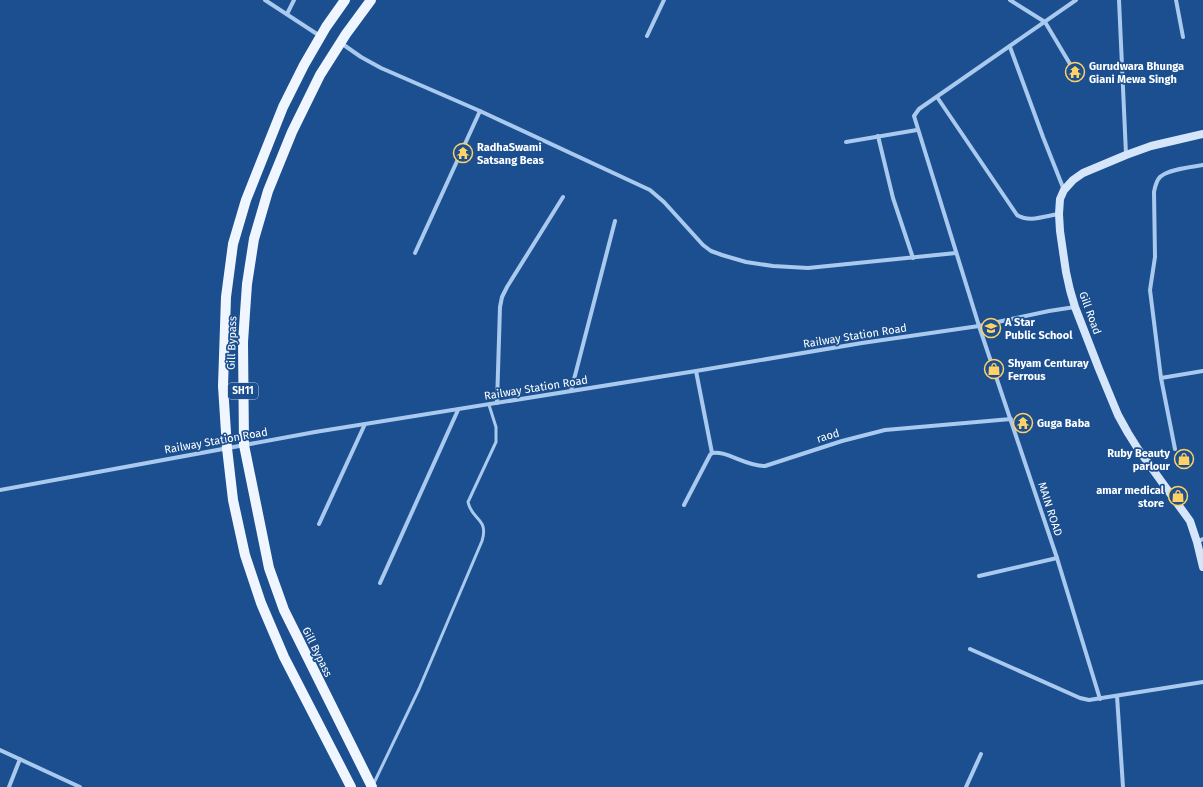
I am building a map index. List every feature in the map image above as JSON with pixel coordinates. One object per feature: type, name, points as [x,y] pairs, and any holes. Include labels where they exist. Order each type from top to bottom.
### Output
[{"type":"main road","name":"Gill Bypass","points":[[344,0],[320,36],[283,107],[246,200],[233,244],[226,297],[223,386],[227,448],[233,500],[245,555],[261,603],[284,657],[350,787]]},
{"type":"main road","name":"Gill Bypass","points":[[371,0],[320,75],[292,132],[268,191],[254,239],[247,284],[243,342],[244,445],[269,568],[284,610],[372,787]]},
{"type":"street","points":[[265,0],[320,36]]},
{"type":"street","points":[[287,14],[294,0]]},
{"type":"street","points":[[647,36],[664,0]]},
{"type":"street","points":[[1010,0],[1045,22],[1073,68]]},
{"type":"street","points":[[1059,214],[1030,219],[1025,219],[1017,215],[937,97],[1076,0]]},
{"type":"street","points":[[1119,0],[1126,155]]},
{"type":"street","points":[[1176,0],[1183,38]]},
{"type":"street","points":[[341,42],[370,62],[650,190],[664,202],[703,245],[732,259],[773,266],[808,268],[956,253]]},
{"type":"street","points":[[1010,47],[1064,190],[1073,180],[1083,173],[1126,155],[1151,146],[1203,134]]},
{"type":"street","name":"MAIN ROAD","points":[[937,97],[916,112],[914,116],[917,130],[979,326],[1057,558],[1100,699]]},
{"type":"street","points":[[415,253],[480,111]]},
{"type":"street","points":[[846,142],[917,130]]},
{"type":"street","points":[[878,136],[893,198],[914,258]]},
{"type":"street","points":[[1175,449],[1161,378],[1150,290],[1155,257],[1155,184],[1160,177],[1167,172],[1203,165]]},
{"type":"street","name":"Gill Road","points":[[1064,190],[1060,200],[1060,231],[1066,272],[1075,307],[1105,382],[1128,433],[1190,521],[1200,541],[1203,567]]},
{"type":"street","points":[[497,403],[500,307],[502,297],[563,197]]},
{"type":"street","points":[[570,391],[615,222]]},
{"type":"street","name":"Railway Station Road","points":[[0,490],[365,424],[862,343],[979,326],[1075,307]]},
{"type":"street","points":[[684,505],[712,453],[696,371]]},
{"type":"street","points":[[1161,378],[1203,372]]},
{"type":"street","points":[[380,583],[458,410]]},
{"type":"street","name":"raod","points":[[712,453],[720,453],[753,465],[765,466],[842,441],[885,430],[1011,419]]},
{"type":"street","points":[[319,524],[365,424]]},
{"type":"street","points":[[979,576],[1057,558]]},
{"type":"street","points":[[970,650],[1080,698],[1089,700],[1203,682]]},
{"type":"street","points":[[1117,696],[1123,787]]},
{"type":"street","points":[[0,750],[80,787]]},
{"type":"street","points":[[966,787],[981,754]]},
{"type":"street","points":[[9,787],[20,760]]},
{"type":"lane","points":[[372,787],[419,689],[482,541],[484,532],[481,521],[469,508],[468,502],[496,442],[496,427],[489,405]]},
{"type":"place","name":"Gurudwara Bhunga Giani Mewa Singh","points":[[1075,72]]},
{"type":"place","name":"RadhaSwami Satsang Beas","points":[[463,153]]},
{"type":"place","name":"A Star Public School","points":[[991,328]]},
{"type":"place","name":"Shyam Centuray Ferrous","points":[[994,369]]},
{"type":"place","name":"Guga Baba","points":[[1023,423]]},
{"type":"place","name":"Ruby Beauty parlour","points":[[1184,459]]},
{"type":"place","name":"amar medical store","points":[[1178,496]]}]
